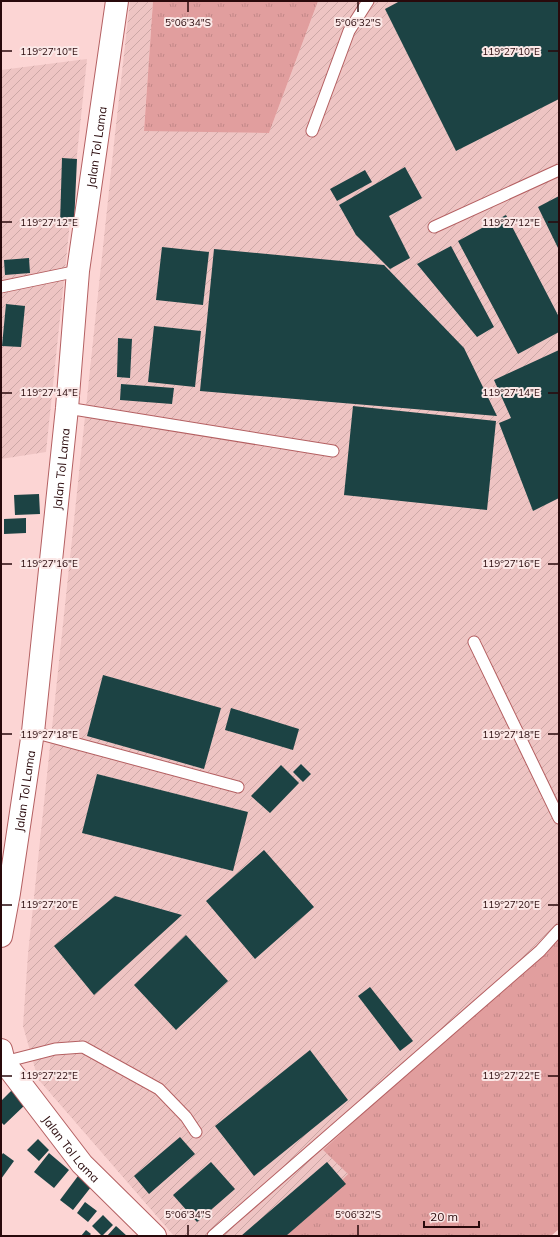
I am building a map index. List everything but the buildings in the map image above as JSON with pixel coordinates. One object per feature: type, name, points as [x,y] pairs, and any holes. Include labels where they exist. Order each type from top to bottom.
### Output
[{"type":"street","name":"Jalan Tol Lama","points":[[1,936],[9,893],[33,732],[67,408],[78,271],[117,1]]},
{"type":"street","name":"Jalan Tol Lama","points":[[2,1056],[82,1164],[155,1236]]},
{"type":"lane","points":[[312,131],[349,31],[368,1]]},
{"type":"lane","points":[[434,227],[559,170]]},
{"type":"lane","points":[[1,287],[78,271]]},
{"type":"lane","points":[[67,408],[333,451]]},
{"type":"lane","points":[[474,642],[559,818]]},
{"type":"lane","points":[[33,732],[238,787]]},
{"type":"lane","points":[[213,1236],[540,951],[559,930]]},
{"type":"lane","points":[[2,1056],[83,1047],[159,1089],[186,1118],[196,1132]]},
{"type":"shaded area","points":[[130,1],[153,1],[144,130],[269,133],[318,1],[559,1],[559,933],[323,1150],[348,1174],[286,1236],[174,1236],[38,1079],[23,1026],[28,954]]},
{"type":"shaded area","points":[[87,59],[46,452],[1,459],[1,70]]},
{"type":"green space","points":[[153,1],[318,1],[269,133],[144,131]]},
{"type":"green space","points":[[559,933],[559,1229],[551,1236],[286,1236],[348,1174],[323,1150]]}]
